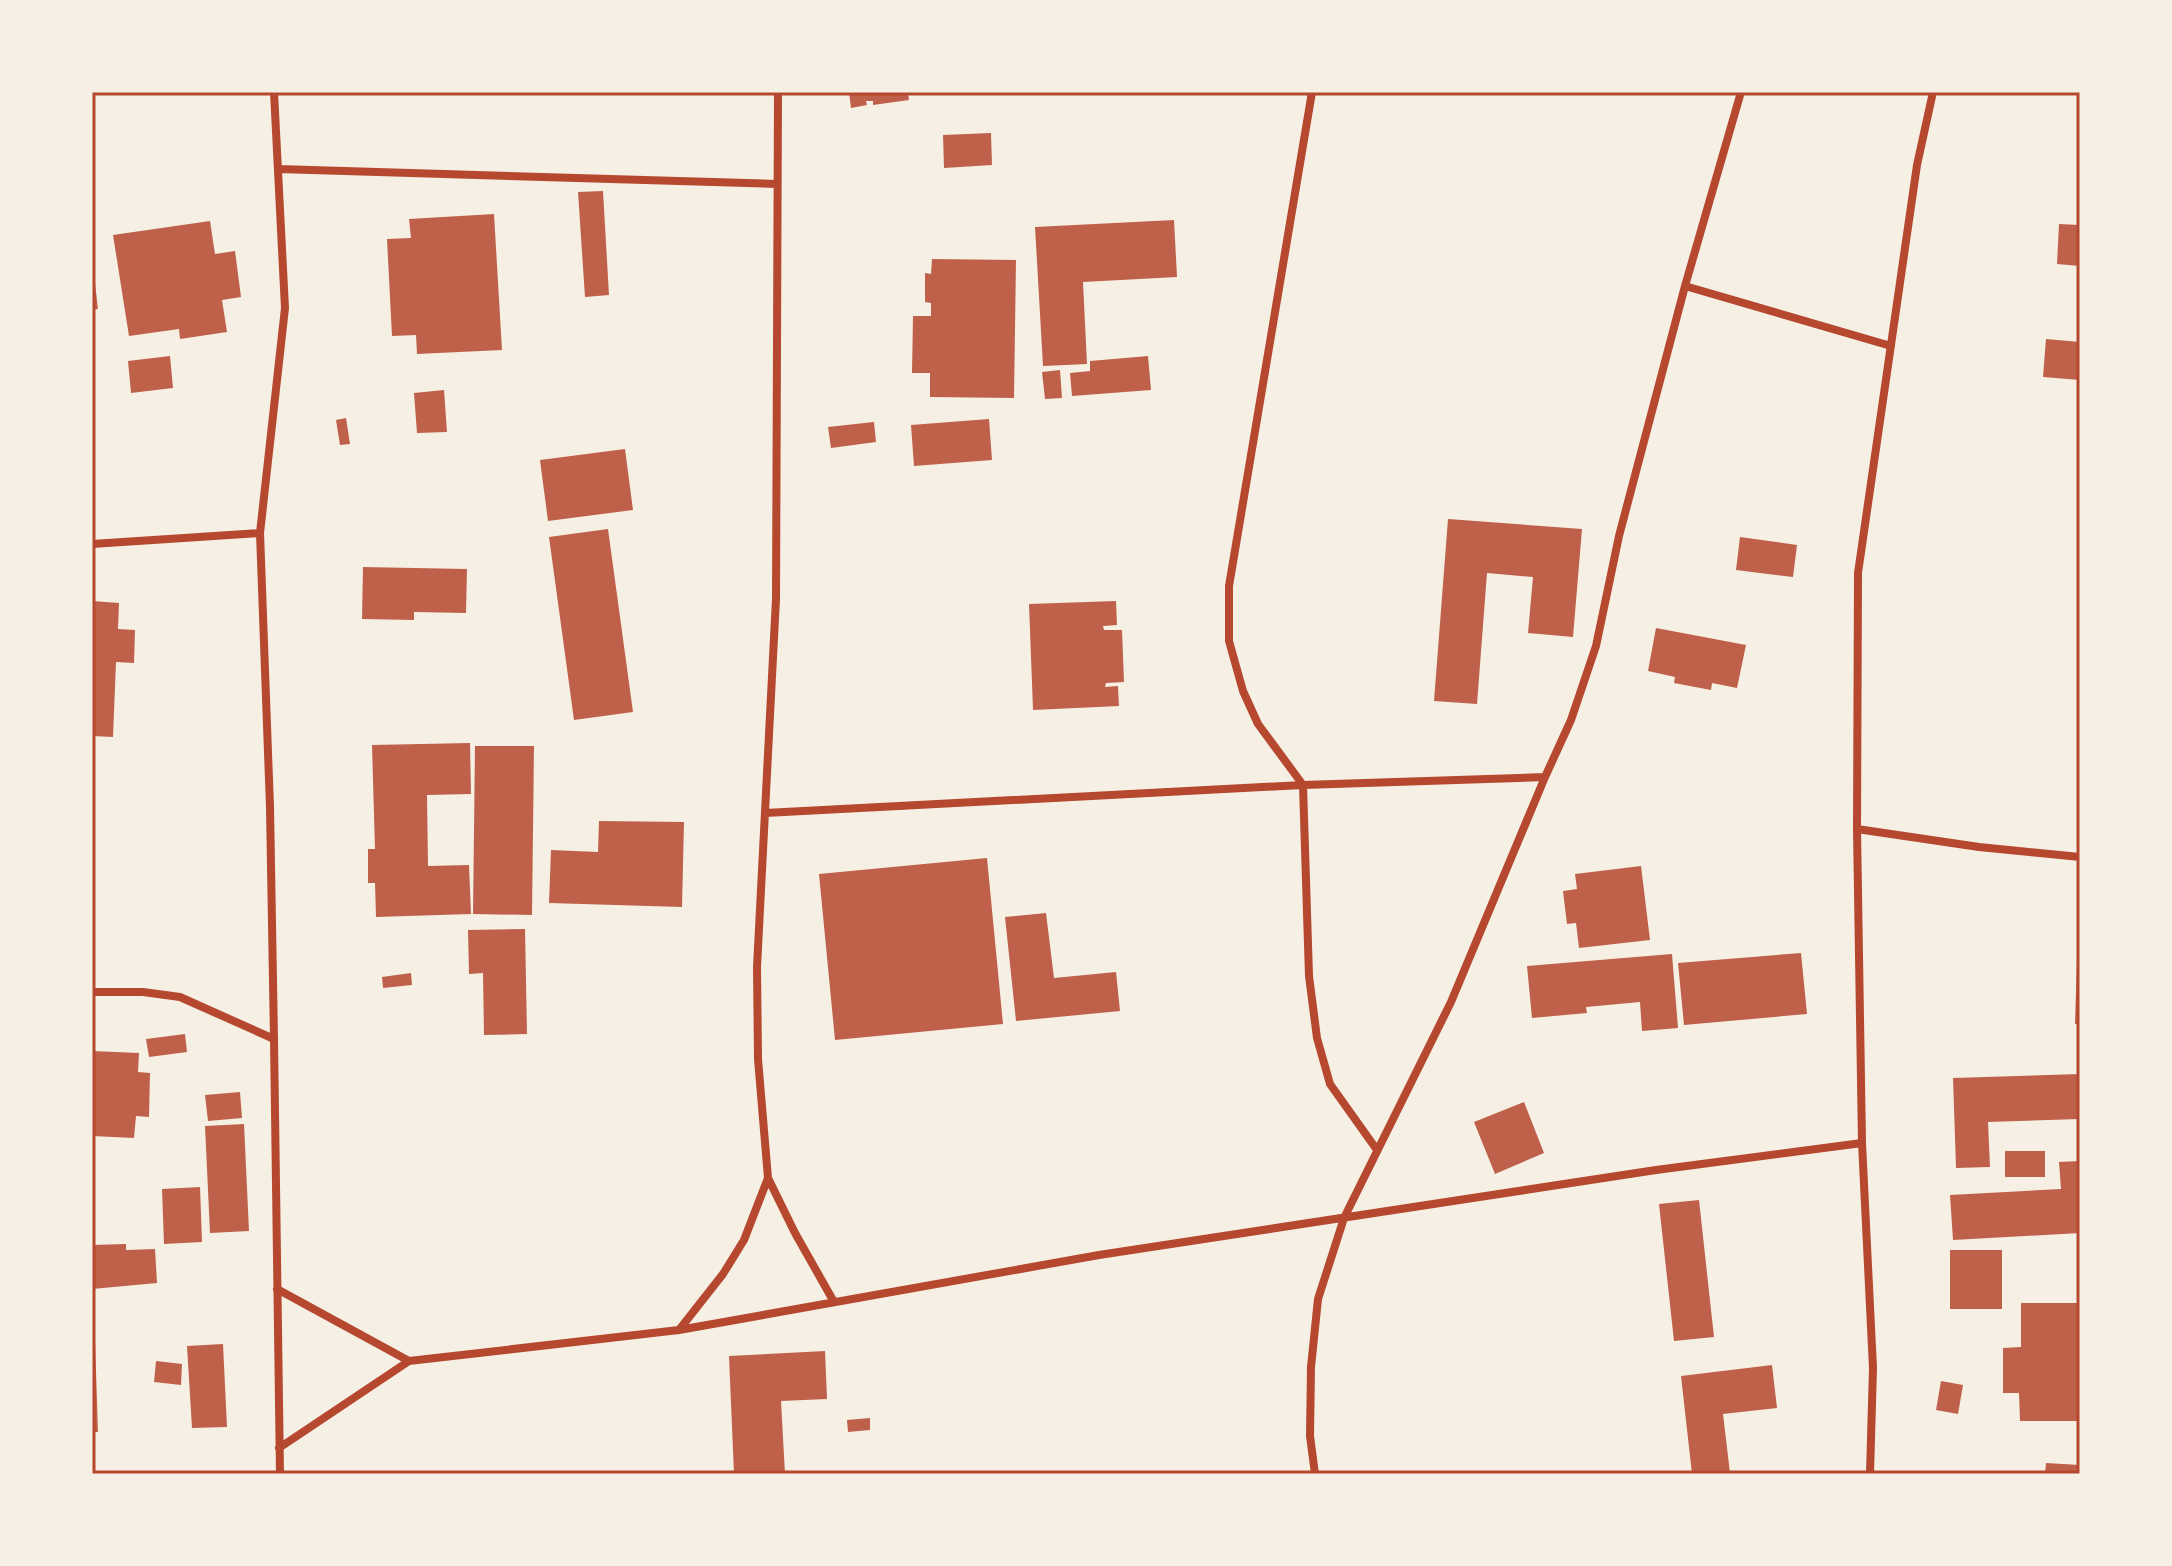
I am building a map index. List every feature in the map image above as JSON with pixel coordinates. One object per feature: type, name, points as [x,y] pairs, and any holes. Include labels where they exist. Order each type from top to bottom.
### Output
[{"type":"street","points":[[274,92],[285,308],[260,533],[270,807],[280,1474]]},
{"type":"street","points":[[778,92],[776,599],[757,967],[758,1059],[768,1178],[834,1302]]},
{"type":"street","points":[[1312,92],[1229,586],[1229,641],[1243,691],[1258,724],[1303,785],[1309,976],[1317,1038],[1330,1084],[1377,1150]]},
{"type":"street","points":[[1315,1474],[1310,1436],[1318,1299],[1344,1218],[1451,1002],[1571,720],[1596,646],[1619,536],[1685,286],[1741,92]]},
{"type":"street","points":[[1870,1474],[1873,1368],[1862,1143],[1857,829],[1858,573],[1917,165],[1933,92]]},
{"type":"street","points":[[278,169],[777,184]]},
{"type":"street","points":[[1685,286],[1891,346]]},
{"type":"street","points":[[92,544],[260,533]]},
{"type":"street","points":[[765,813],[1303,785],[1545,777]]},
{"type":"street","points":[[1857,829],[1979,847],[2080,857]]},
{"type":"street","points":[[92,992],[143,992],[180,997],[274,1039]]},
{"type":"street","points":[[279,1448],[409,1361],[679,1330],[1099,1255],[1656,1170],[1862,1143]]},
{"type":"street","points":[[679,1330],[723,1274],[744,1240],[768,1178]]},
{"type":"street","points":[[277,1289],[409,1361]]},
{"type":"building","points":[[849,92],[908,92],[909,100],[873,105],[873,101],[866,101],[867,105],[851,108]]},
{"type":"building","points":[[991,133],[992,165],[944,168],[943,135]]},
{"type":"building","points":[[603,191],[609,295],[585,297],[578,192]]},
{"type":"building","points":[[494,214],[502,350],[417,354],[416,335],[392,336],[387,239],[411,238],[409,219]]},
{"type":"building","points":[[1174,220],[1177,277],[1083,282],[1087,364],[1043,366],[1035,227]]},
{"type":"building","points":[[210,221],[215,254],[235,251],[241,297],[222,300],[227,332],[180,339],[179,329],[129,336],[113,235]]},
{"type":"building","points":[[2059,224],[2080,225],[2080,266],[2057,264]]},
{"type":"building","points":[[932,259],[1016,260],[1014,398],[930,397],[930,373],[912,373],[913,316],[931,316],[931,303],[925,302],[925,273],[931,274]]},
{"type":"building","points":[[92,275],[98,309],[92,310]]},
{"type":"building","points":[[2046,339],[2080,342],[2080,380],[2043,377]]},
{"type":"building","points":[[170,356],[173,388],[131,393],[128,361]]},
{"type":"building","points":[[1148,356],[1151,390],[1072,396],[1070,373],[1090,371],[1090,361]]},
{"type":"building","points":[[1060,370],[1062,398],[1045,399],[1042,372]]},
{"type":"building","points":[[444,390],[447,432],[417,433],[414,393]]},
{"type":"building","points":[[346,418],[350,444],[340,445],[336,420]]},
{"type":"building","points":[[989,419],[992,460],[914,466],[911,425]]},
{"type":"building","points":[[874,422],[876,442],[831,448],[828,427]]},
{"type":"building","points":[[625,449],[633,510],[548,521],[540,460]]},
{"type":"building","points":[[1448,519],[1582,529],[1573,637],[1528,633],[1533,577],[1487,573],[1477,704],[1434,701]]},
{"type":"building","points":[[608,529],[633,712],[574,720],[549,537]]},
{"type":"building","points":[[1740,537],[1797,545],[1793,577],[1736,570]]},
{"type":"building","points":[[363,567],[467,569],[466,613],[414,612],[414,620],[362,619]]},
{"type":"building","points":[[92,601],[119,603],[118,629],[135,630],[134,663],[116,662],[113,737],[92,736]]},
{"type":"building","points":[[1116,601],[1117,625],[1103,626],[1104,630],[1122,630],[1124,682],[1106,683],[1105,687],[1118,686],[1119,706],[1033,710],[1029,604]]},
{"type":"building","points":[[1656,628],[1746,645],[1737,688],[1712,683],[1711,690],[1674,683],[1675,677],[1648,671]]},
{"type":"building","points":[[470,743],[471,794],[427,795],[428,866],[469,865],[471,914],[376,917],[375,883],[368,883],[368,849],[375,849],[372,745]]},
{"type":"building","points":[[475,746],[534,746],[532,915],[473,914]]},
{"type":"building","points":[[599,821],[684,822],[682,907],[549,903],[551,850],[598,852]]},
{"type":"building","points":[[987,858],[1003,1024],[835,1040],[819,874]]},
{"type":"building","points":[[1641,866],[1650,940],[1579,948],[1576,923],[1567,924],[1563,891],[1577,889],[1575,874]]},
{"type":"building","points":[[1046,913],[1054,978],[1116,972],[1120,1011],[1016,1021],[1005,917]]},
{"type":"building","points":[[525,929],[527,1034],[484,1035],[483,973],[469,974],[468,930]]},
{"type":"building","points":[[1801,953],[1807,1014],[1684,1025],[1678,963]]},
{"type":"building","points":[[1672,954],[1678,1028],[1642,1031],[1640,1002],[1586,1007],[1587,1013],[1532,1018],[1527,966]]},
{"type":"building","points":[[2077,959],[2080,959],[2080,1024],[2075,1024]]},
{"type":"building","points":[[411,973],[412,985],[383,988],[382,977]]},
{"type":"building","points":[[185,1034],[187,1052],[149,1057],[146,1039]]},
{"type":"building","points":[[92,1051],[139,1053],[138,1072],[150,1073],[149,1117],[136,1116],[134,1138],[92,1136]]},
{"type":"building","points":[[2080,1074],[2080,1119],[1988,1122],[1990,1167],[1956,1168],[1953,1078]]},
{"type":"building","points":[[240,1092],[242,1118],[208,1121],[205,1095]]},
{"type":"building","points":[[1524,1102],[1544,1153],[1495,1174],[1474,1122]]},
{"type":"building","points":[[244,1124],[249,1231],[210,1233],[205,1126]]},
{"type":"building","points":[[2005,1151],[2045,1151],[2045,1177],[2005,1177]]},
{"type":"building","points":[[2080,1161],[2080,1233],[1953,1240],[1950,1195],[2061,1189],[2059,1162]]},
{"type":"building","points":[[200,1187],[202,1242],[164,1244],[162,1189]]},
{"type":"building","points":[[1699,1200],[1714,1337],[1674,1341],[1659,1204]]},
{"type":"building","points":[[126,1244],[126,1250],[155,1249],[157,1283],[92,1289],[92,1245]]},
{"type":"building","points":[[1950,1250],[2002,1250],[2002,1309],[1950,1309]]},
{"type":"building","points":[[2021,1303],[2080,1303],[2080,1421],[2020,1421],[2019,1393],[2003,1393],[2003,1348],[2021,1347]]},
{"type":"building","points":[[92,1341],[95,1341],[98,1432],[92,1432]]},
{"type":"building","points":[[223,1344],[227,1427],[192,1428],[187,1346]]},
{"type":"building","points":[[825,1351],[827,1399],[781,1401],[785,1474],[734,1474],[729,1356]]},
{"type":"building","points":[[156,1361],[182,1364],[181,1385],[154,1382]]},
{"type":"building","points":[[1772,1365],[1777,1408],[1723,1414],[1730,1473],[1692,1474],[1681,1376]]},
{"type":"building","points":[[1941,1381],[1963,1385],[1958,1414],[1936,1410]]},
{"type":"building","points":[[870,1418],[870,1430],[848,1432],[847,1420]]},
{"type":"building","points":[[2046,1463],[2080,1465],[2080,1474],[2045,1474]]}]
